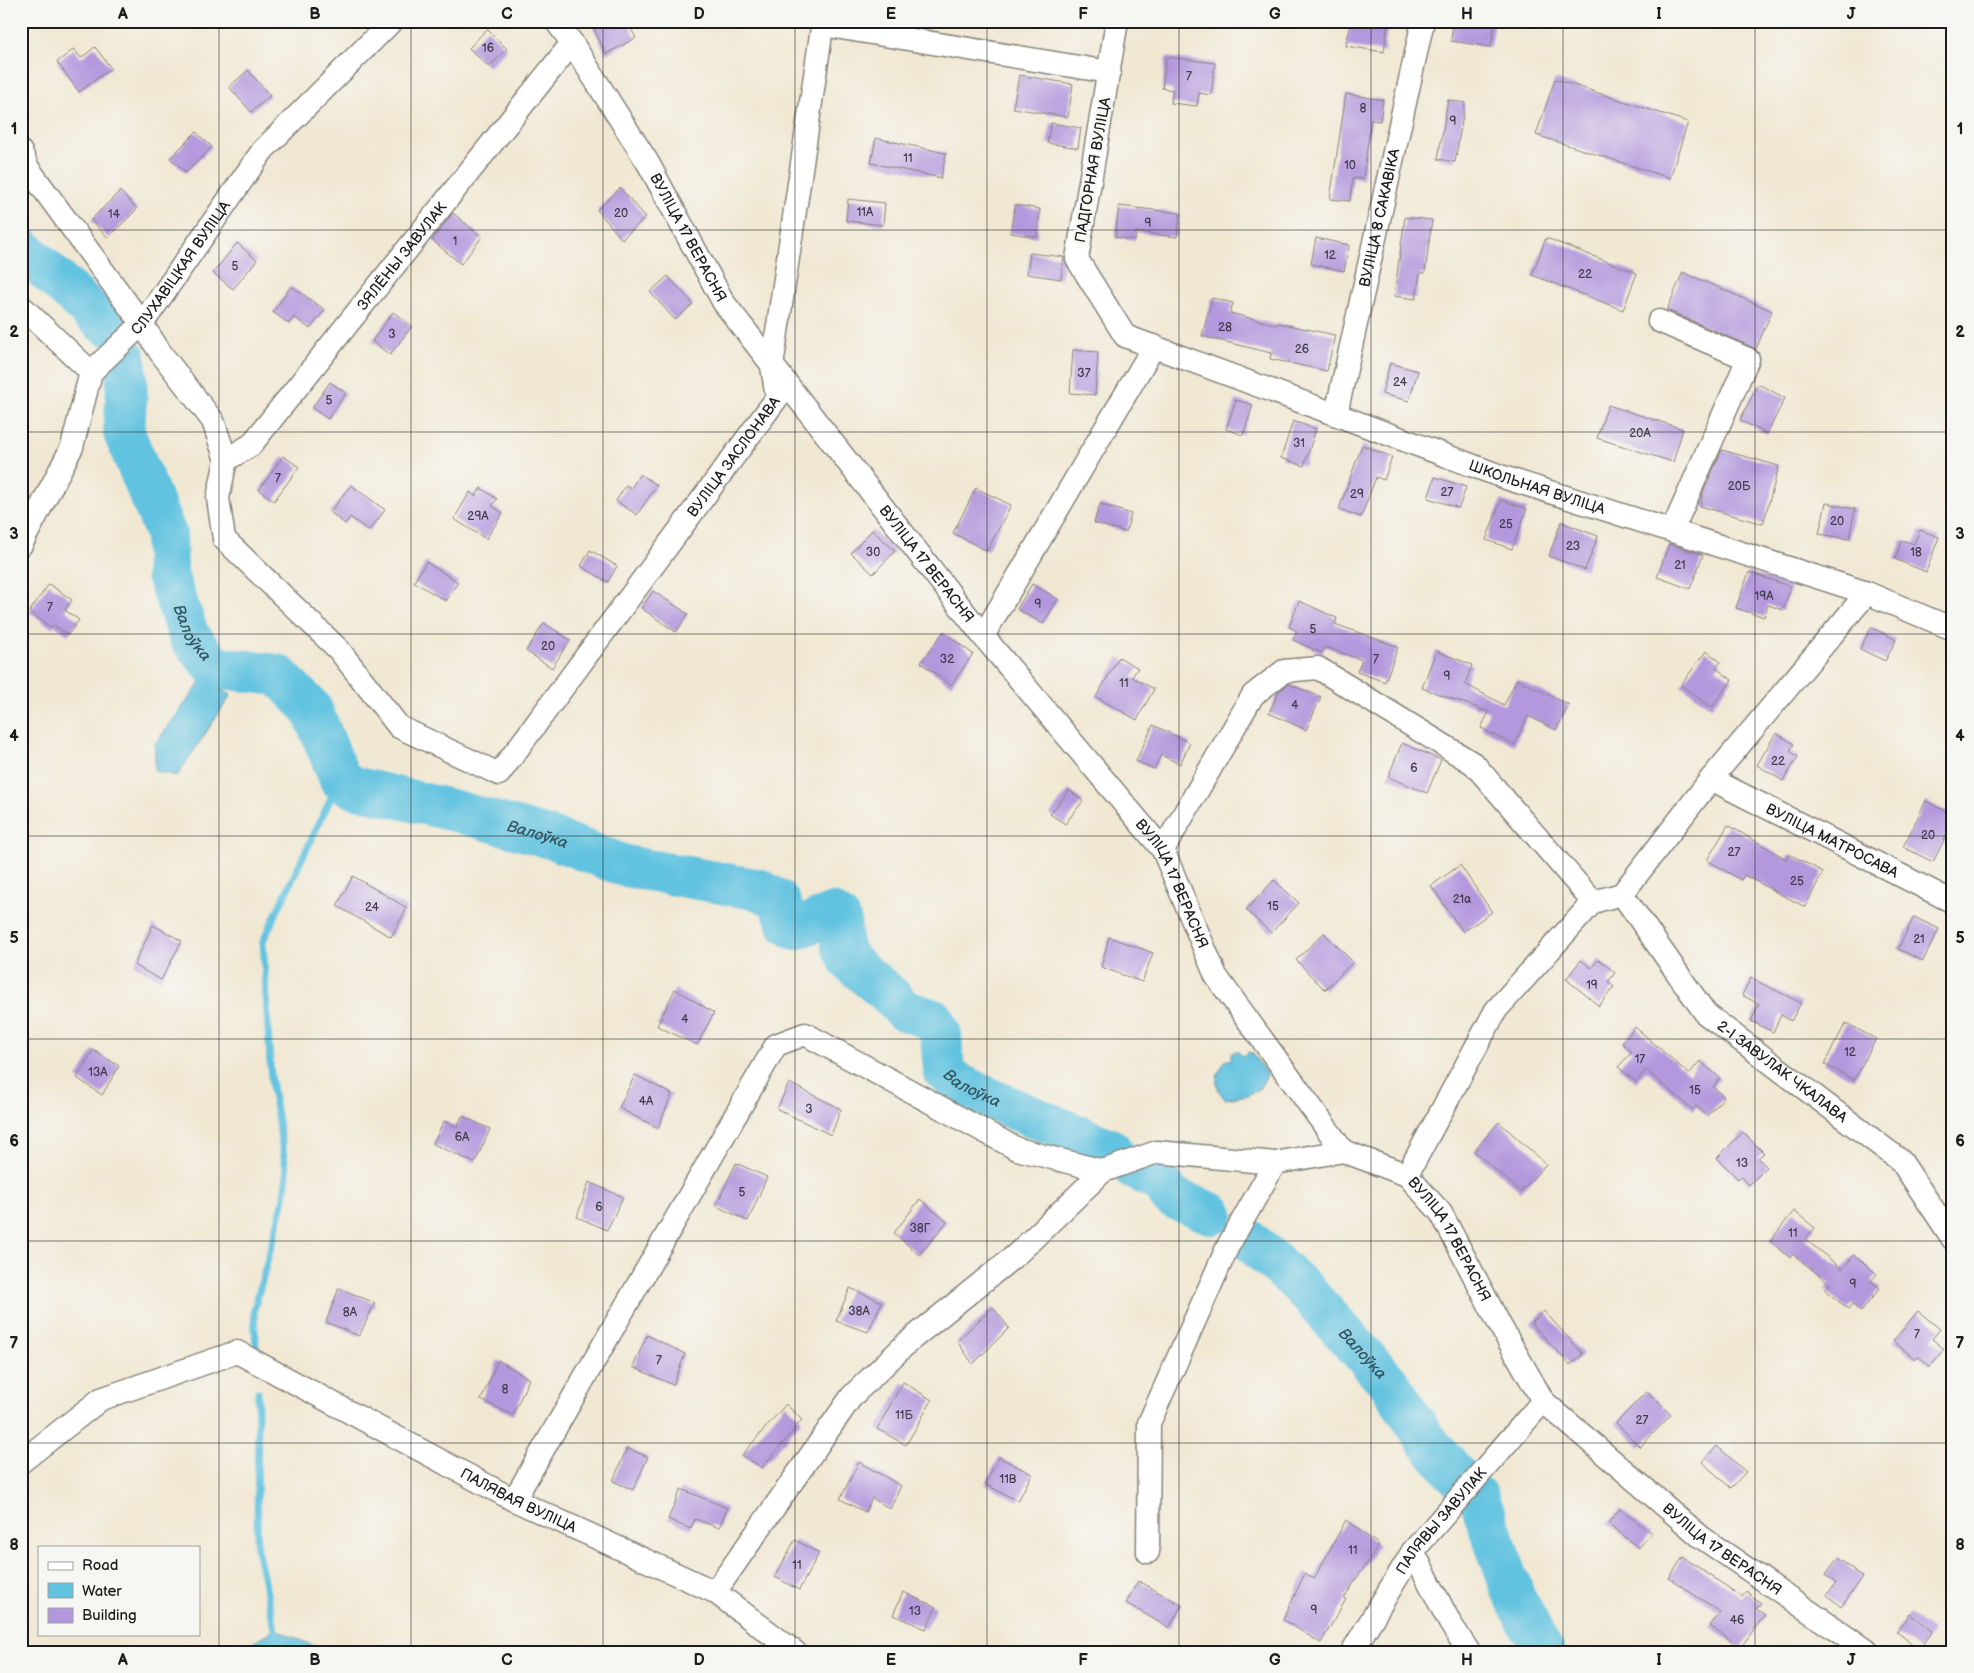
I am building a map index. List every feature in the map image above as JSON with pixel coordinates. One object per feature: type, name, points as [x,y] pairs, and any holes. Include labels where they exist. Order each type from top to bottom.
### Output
[{"type":"street","name":"СЛУХАВІЦКАЯ ВУЛІЦА","points":[[91,372],[142,324],[262,150],[392,21]]},
{"type":"street","name":"ВУЛІЦА 17 ВЕРАСНЯ","points":[[556,21],[648,163],[724,303],[983,636],[1163,850],[1216,976],[1343,1150],[1407,1175],[1441,1213],[1543,1401],[1701,1537],[1868,1652]]},
{"type":"street","name":"ПАДГОРНАЯ ВУЛІЦА","points":[[1117,21],[1078,259],[1125,336]]},
{"type":"street","name":"ВУЛІЦА 8 САКАВІКА","points":[[1336,414],[1423,21]]},
{"type":"street","points":[[823,23],[1109,72]]},
{"type":"street","name":"ВУЛІЦА ЗАСЛОНАВА","points":[[226,460],[218,498],[224,539],[339,650],[399,727],[499,774],[777,398],[772,366],[823,23]]},
{"type":"street","name":"ЗЯЛЁНЫ ЗАВУЛАК","points":[[226,460],[251,445],[572,43]]},
{"type":"street","points":[[21,152],[28,168],[142,324],[160,352],[213,421],[226,460]]},
{"type":"street","points":[[21,306],[91,372],[72,447],[21,545]]},
{"type":"street","points":[[1659,321],[1748,359],[1672,531]]},
{"type":"street","name":"ШКОЛЬНАЯ ВУЛІЦА","points":[[1125,336],[1506,478],[1867,593],[1953,628]]},
{"type":"street","points":[[983,636],[1154,346]]},
{"type":"street","points":[[1407,1175],[1496,1010],[1593,902],[1622,894],[1712,779],[1867,593]]},
{"type":"street","points":[[1163,850],[1253,695],[1284,671],[1318,668],[1474,764],[1593,902]]},
{"type":"street","name":"ВУЛІЦА МАТРОСАВА","points":[[1712,779],[1953,902]]},
{"type":"street","name":"2-І ЗАВУЛАК ЧКАЛАВА","points":[[1622,894],[1706,1014],[1901,1161],[1953,1239]]},
{"type":"street","points":[[514,1500],[776,1045],[805,1034],[1017,1148],[1103,1171]]},
{"type":"street","points":[[715,1592],[852,1396],[908,1342],[1018,1254],[1103,1171],[1157,1152],[1275,1163],[1343,1150]]},
{"type":"street","points":[[1148,1552],[1150,1423],[1228,1246],[1275,1163]]},
{"type":"street","name":"ПАЛЯВАЯ ВУЛІЦА","points":[[21,1462],[101,1399],[237,1352],[514,1500],[715,1592],[795,1652]]},
{"type":"street","name":"ПАЛЯВЫ ЗАВУЛАК","points":[[1352,1652],[1413,1551],[1543,1401]]},
{"type":"street","points":[[1413,1551],[1450,1623],[1469,1652]]},
{"type":"water","points":[[203,679],[231,695],[177,776],[155,771],[155,744]]},
{"type":"water","points":[[1238,1051],[1242,1056],[1249,1052],[1253,1054],[1267,1075],[1260,1088],[1247,1095],[1225,1099],[1218,1089],[1218,1075],[1226,1060],[1231,1060],[1231,1053]]},
{"type":"water","points":[[275,1629],[328,1652],[244,1652],[245,1648]]},
{"type":"building","points":[[590,21],[627,21],[636,38],[606,54]]},
{"type":"building","points":[[1351,21],[1388,23],[1384,52],[1346,46]]},
{"type":"building","points":[[1453,21],[1495,21],[1491,47],[1451,41]]},
{"type":"building","points":[[487,29],[507,49],[489,67],[469,48]]},
{"type":"building","points":[[95,47],[111,68],[79,92],[57,62],[74,49],[81,58]]},
{"type":"building","points":[[1166,57],[1215,63],[1211,95],[1199,93],[1197,106],[1171,103],[1173,90],[1162,88]]},
{"type":"building","points":[[248,70],[270,96],[251,112],[229,87]]},
{"type":"building","points":[[1019,75],[1073,84],[1068,117],[1013,108]]},
{"type":"building","points":[[1555,79],[1688,122],[1670,178],[1536,135]]},
{"type":"building","points":[[1346,94],[1383,100],[1380,121],[1371,120],[1363,179],[1353,178],[1350,201],[1330,199]]},
{"type":"building","points":[[1448,100],[1465,103],[1455,162],[1438,159]]},
{"type":"building","points":[[1051,123],[1081,128],[1078,148],[1047,143]]},
{"type":"building","points":[[196,132],[212,147],[186,173],[170,158]]},
{"type":"building","points":[[876,138],[946,153],[941,178],[871,163]]},
{"type":"building","points":[[620,188],[646,217],[622,239],[597,210]]},
{"type":"building","points":[[120,191],[137,209],[108,238],[91,220]]},
{"type":"building","points":[[848,199],[885,203],[883,225],[846,221]]},
{"type":"building","points":[[1015,205],[1040,209],[1037,237],[1010,233]]},
{"type":"building","points":[[1119,206],[1180,213],[1177,237],[1136,232],[1135,240],[1115,237]]},
{"type":"building","points":[[453,213],[482,237],[461,264],[432,240]]},
{"type":"building","points":[[1405,217],[1432,220],[1425,273],[1420,273],[1416,299],[1394,296]]},
{"type":"building","points":[[1316,238],[1349,245],[1344,271],[1311,264]]},
{"type":"building","points":[[1546,238],[1637,273],[1623,310],[1532,275]]},
{"type":"building","points":[[237,243],[257,260],[233,289],[213,273]]},
{"type":"building","points":[[1030,253],[1064,257],[1061,279],[1027,274]]},
{"type":"building","points":[[1683,272],[1772,311],[1756,349],[1667,310]]},
{"type":"building","points":[[668,276],[693,304],[675,320],[650,292]]},
{"type":"building","points":[[291,286],[325,310],[310,329],[294,317],[289,324],[273,312]]},
{"type":"building","points":[[1212,298],[1233,303],[1230,313],[1277,325],[1278,323],[1335,335],[1327,371],[1270,359],[1271,353],[1202,336]]},
{"type":"building","points":[[393,312],[412,326],[390,355],[372,341]]},
{"type":"building","points":[[1073,350],[1098,352],[1095,395],[1070,393]]},
{"type":"building","points":[[1390,363],[1418,371],[1409,401],[1382,394]]},
{"type":"building","points":[[330,382],[346,393],[328,419],[312,408]]},
{"type":"building","points":[[1758,384],[1785,398],[1767,434],[1740,420]]},
{"type":"building","points":[[1236,400],[1253,405],[1243,435],[1226,429]]},
{"type":"building","points":[[1608,405],[1683,429],[1673,462],[1597,438]]},
{"type":"building","points":[[1293,421],[1316,429],[1304,466],[1281,458]]},
{"type":"building","points":[[1362,445],[1392,457],[1384,480],[1376,477],[1361,517],[1339,509]]},
{"type":"building","points":[[1722,450],[1779,466],[1763,524],[1700,506],[1703,492]]},
{"type":"building","points":[[283,456],[299,467],[274,501],[259,490]]},
{"type":"building","points":[[640,474],[657,485],[637,515],[616,501],[626,485],[631,488]]},
{"type":"building","points":[[1435,477],[1466,487],[1459,508],[1428,498]]},
{"type":"building","points":[[351,485],[385,510],[369,531],[350,517],[345,524],[330,512]]},
{"type":"building","points":[[481,488],[497,499],[492,506],[503,513],[486,539],[454,519],[470,492],[475,496]]},
{"type":"building","points":[[976,488],[1011,505],[987,551],[953,533]]},
{"type":"building","points":[[1501,500],[1527,509],[1512,549],[1486,540]]},
{"type":"building","points":[[1826,503],[1855,509],[1849,539],[1819,534]]},
{"type":"building","points":[[1100,504],[1131,514],[1126,532],[1094,523]]},
{"type":"building","points":[[1561,522],[1598,536],[1585,570],[1549,556]]},
{"type":"building","points":[[872,530],[895,551],[873,574],[851,553]]},
{"type":"building","points":[[1920,530],[1939,537],[1926,572],[1895,559],[1902,540],[1914,544]]},
{"type":"building","points":[[1669,544],[1703,555],[1690,589],[1657,577]]},
{"type":"building","points":[[590,550],[617,566],[608,582],[581,566]]},
{"type":"building","points":[[426,562],[458,582],[446,601],[414,582]]},
{"type":"building","points":[[1749,572],[1791,587],[1783,610],[1768,605],[1764,617],[1736,608]]},
{"type":"building","points":[[49,584],[72,600],[65,610],[79,620],[68,635],[54,625],[52,628],[29,612]]},
{"type":"building","points":[[1032,584],[1058,599],[1043,624],[1017,609]]},
{"type":"building","points":[[653,591],[688,614],[676,632],[641,608]]},
{"type":"building","points":[[1299,601],[1337,618],[1335,624],[1398,647],[1385,682],[1357,672],[1362,660],[1325,647],[1322,653],[1293,640],[1297,631],[1289,627]]},
{"type":"building","points":[[544,623],[570,640],[552,668],[526,651]]},
{"type":"building","points":[[1871,627],[1896,640],[1885,661],[1860,649]]},
{"type":"building","points":[[943,632],[973,654],[951,685],[921,663]]},
{"type":"building","points":[[1436,651],[1472,665],[1465,684],[1504,705],[1517,679],[1569,705],[1556,730],[1528,716],[1514,745],[1481,728],[1489,712],[1422,688]]},
{"type":"building","points":[[1706,651],[1721,662],[1716,668],[1732,680],[1711,708],[1681,685]]},
{"type":"building","points":[[1119,657],[1138,668],[1132,677],[1154,689],[1137,720],[1096,697]]},
{"type":"building","points":[[1289,684],[1321,697],[1306,730],[1269,713],[1279,691]]},
{"type":"building","points":[[1153,725],[1190,743],[1180,764],[1161,755],[1154,769],[1136,761]]},
{"type":"building","points":[[1776,733],[1794,744],[1790,751],[1798,757],[1783,781],[1757,765]]},
{"type":"building","points":[[1402,743],[1441,760],[1427,793],[1388,777]]},
{"type":"building","points":[[1069,790],[1083,801],[1065,824],[1050,814]]},
{"type":"building","points":[[1926,801],[1953,815],[1953,823],[1933,862],[1903,847]]},
{"type":"building","points":[[1728,825],[1786,859],[1789,854],[1823,872],[1805,907],[1744,875],[1741,880],[1707,860]]},
{"type":"building","points":[[1460,865],[1492,912],[1463,932],[1431,886]]},
{"type":"building","points":[[353,876],[407,908],[391,937],[337,906]]},
{"type":"building","points":[[1274,880],[1299,903],[1271,933],[1246,910]]},
{"type":"building","points":[[1914,917],[1939,929],[1923,961],[1898,949]]},
{"type":"building","points":[[153,925],[182,941],[161,980],[134,965]]},
{"type":"building","points":[[1324,933],[1353,962],[1325,990],[1296,960]]},
{"type":"building","points":[[1109,937],[1153,953],[1142,982],[1101,967]]},
{"type":"building","points":[[1599,959],[1615,973],[1608,982],[1614,987],[1599,1006],[1566,979],[1581,960],[1591,968]]},
{"type":"building","points":[[1751,978],[1801,1003],[1791,1021],[1781,1015],[1773,1032],[1751,1021],[1759,1004],[1742,995]]},
{"type":"building","points":[[675,989],[714,1013],[697,1045],[657,1026]]},
{"type":"building","points":[[1846,1023],[1876,1039],[1854,1080],[1824,1064]]},
{"type":"building","points":[[1635,1027],[1689,1074],[1700,1061],[1720,1078],[1713,1087],[1724,1097],[1707,1116],[1696,1106],[1693,1110],[1646,1070],[1636,1082],[1618,1067],[1632,1052],[1622,1043]]},
{"type":"building","points":[[93,1050],[119,1066],[102,1095],[77,1078]]},
{"type":"building","points":[[635,1075],[672,1094],[658,1128],[619,1108]]},
{"type":"building","points":[[789,1083],[841,1109],[831,1135],[777,1109]]},
{"type":"building","points":[[462,1116],[490,1129],[475,1163],[433,1144],[444,1121],[457,1127]]},
{"type":"building","points":[[1499,1122],[1546,1164],[1521,1192],[1474,1151]]},
{"type":"building","points":[[1743,1132],[1764,1153],[1758,1158],[1767,1167],[1749,1185],[1741,1176],[1738,1179],[1717,1158]]},
{"type":"building","points":[[736,1163],[767,1177],[748,1221],[716,1206]]},
{"type":"building","points":[[589,1182],[623,1197],[607,1230],[577,1217]]},
{"type":"building","points":[[920,1199],[947,1222],[919,1255],[894,1233]]},
{"type":"building","points":[[1794,1211],[1815,1228],[1805,1239],[1842,1269],[1854,1255],[1877,1274],[1871,1281],[1880,1288],[1861,1312],[1852,1304],[1848,1309],[1825,1290],[1830,1284],[1793,1254],[1790,1258],[1770,1241]]},
{"type":"building","points":[[339,1288],[375,1303],[359,1336],[326,1322]]},
{"type":"building","points":[[850,1288],[882,1302],[868,1332],[836,1321]]},
{"type":"building","points":[[993,1307],[1009,1328],[973,1364],[957,1341]]},
{"type":"building","points":[[1544,1311],[1583,1354],[1570,1365],[1531,1323]]},
{"type":"building","points":[[1918,1311],[1940,1329],[1932,1339],[1944,1349],[1930,1366],[1918,1356],[1915,1359],[1893,1341]]},
{"type":"building","points":[[647,1335],[685,1354],[673,1385],[633,1367]]},
{"type":"building","points":[[498,1360],[529,1379],[513,1415],[481,1400]]},
{"type":"building","points":[[903,1382],[932,1400],[906,1445],[877,1429]]},
{"type":"building","points":[[1647,1391],[1671,1415],[1640,1447],[1616,1423]]},
{"type":"building","points":[[786,1404],[802,1420],[762,1468],[742,1455]]},
{"type":"building","points":[[1717,1446],[1746,1472],[1731,1488],[1702,1462]]},
{"type":"building","points":[[627,1448],[648,1457],[633,1490],[613,1481]]},
{"type":"building","points":[[999,1457],[1032,1474],[1018,1501],[985,1484]]},
{"type":"building","points":[[859,1462],[901,1486],[890,1509],[872,1498],[865,1512],[840,1499]]},
{"type":"building","points":[[681,1489],[727,1508],[719,1528],[695,1519],[690,1529],[668,1519]]},
{"type":"building","points":[[1620,1509],[1651,1533],[1639,1548],[1608,1523]]},
{"type":"building","points":[[1346,1520],[1379,1545],[1344,1598],[1346,1599],[1321,1643],[1283,1620],[1305,1573],[1314,1579]]},
{"type":"building","points":[[795,1540],[819,1553],[799,1590],[775,1577]]},
{"type":"building","points":[[1683,1557],[1742,1597],[1746,1591],[1761,1603],[1756,1609],[1765,1615],[1740,1648],[1710,1626],[1720,1612],[1669,1578]]},
{"type":"building","points":[[1838,1558],[1863,1577],[1841,1607],[1827,1595],[1836,1583],[1825,1575]]},
{"type":"building","points":[[1138,1581],[1182,1605],[1169,1628],[1126,1603]]},
{"type":"building","points":[[903,1592],[936,1607],[926,1629],[893,1615]]},
{"type":"building","points":[[1910,1614],[1933,1631],[1919,1650],[1896,1632]]},
{"type":"waterway","name":"Валоўка","points":[[21,247],[106,325]]},
{"type":"waterway","name":"Валоўка","points":[[125,358],[127,385],[124,433],[166,534],[167,575],[189,636],[214,667],[278,675],[311,708],[340,779],[353,787],[459,812],[554,839],[625,866],[760,890],[779,901],[788,924],[795,929],[833,914],[840,919],[842,946],[850,962],[892,997],[903,1010],[934,1020],[941,1035],[944,1071],[959,1084],[1112,1150]]},
{"type":"waterway","points":[[256,1350],[254,1310],[283,1203],[287,1174],[271,1080],[263,941],[340,779]]},
{"type":"waterway","name":"Валоўка","points":[[1134,1169],[1160,1181],[1171,1197],[1213,1214]]},
{"type":"waterway","name":"Валоўка","points":[[1249,1240],[1300,1285],[1389,1383],[1427,1441],[1461,1480]]},
{"type":"waterway","points":[[258,1392],[257,1549],[275,1629]]},
{"type":"waterway","name":"Валоўка","points":[[1479,1499],[1515,1598],[1544,1652]]}]
